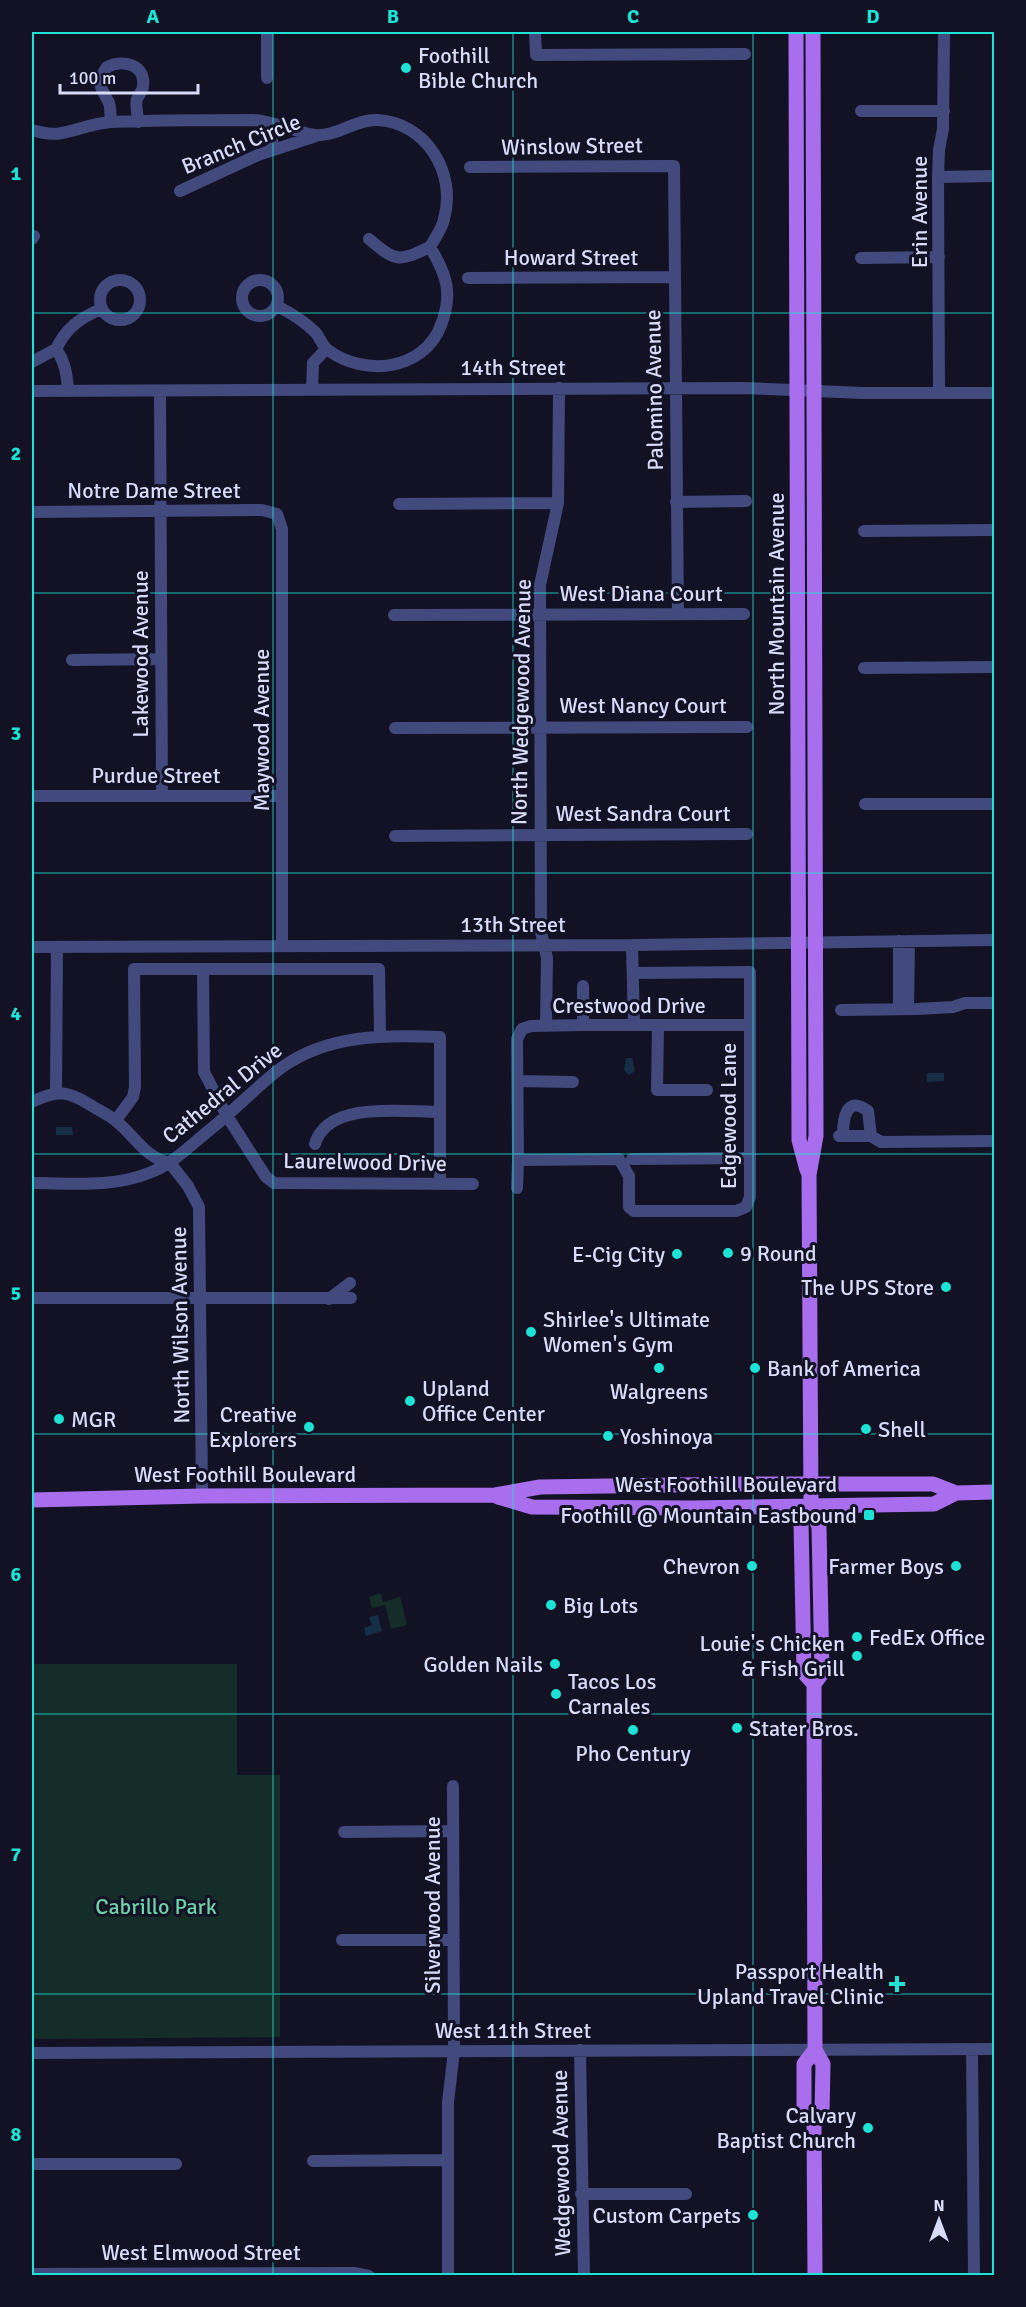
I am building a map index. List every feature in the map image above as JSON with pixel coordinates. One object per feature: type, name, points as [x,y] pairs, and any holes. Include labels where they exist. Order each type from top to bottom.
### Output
[{"type":"main road","name":"North Mountain Avenue","points":[[796,32],[799,1140],[809,1175]]},
{"type":"main road","name":"North Mountain Avenue","points":[[813,32],[816,1136],[809,1175],[811,1506],[819,1527],[822,1663],[822,1673],[814,1684],[815,2050],[823,2064],[822,2112],[814,2122],[815,2276]]},
{"type":"main road","name":"West Foothill Boulevard","points":[[32,1500],[202,1496],[495,1496],[540,1487],[812,1484],[933,1484],[956,1493],[994,1492]]},
{"type":"main road","name":"West Foothill Boulevard","points":[[495,1496],[532,1507],[811,1506],[934,1504],[956,1493]]},
{"type":"street","points":[[267,32],[267,78]]},
{"type":"street","points":[[535,32],[536,55],[745,54]]},
{"type":"street","name":"Erin Avenue","points":[[939,392],[938,177],[944,111],[944,32]]},
{"type":"street","points":[[111,122],[110,104],[102,94],[100,78],[107,67],[125,62],[133,65],[143,78],[143,88],[136,100],[138,122]]},
{"type":"street","points":[[861,111],[944,111]]},
{"type":"street","points":[[32,130],[49,135],[61,135],[111,122],[256,120],[317,135]]},
{"type":"street","name":"Branch Circle","points":[[180,191],[273,150],[364,120],[378,120],[404,127],[422,138],[442,168],[446,185],[445,217],[430,247]]},
{"type":"street","points":[[270,123],[273,150]]},
{"type":"street","name":"Winslow Street","points":[[470,167],[674,166]]},
{"type":"street","name":"Palomino Avenue","points":[[674,166],[674,388],[678,614]]},
{"type":"street","points":[[938,177],[994,176]]},
{"type":"street","points":[[277,306],[300,319],[316,333],[326,349],[349,362],[368,367],[393,366],[407,361],[425,349],[439,331],[447,308],[448,292],[445,276],[430,247],[398,259],[388,255],[369,239]]},
{"type":"street","points":[[861,258],[939,257]]},
{"type":"street","name":"Howard Street","points":[[468,278],[674,277]]},
{"type":"street","points":[[32,362],[56,349],[63,335],[75,323],[101,309]]},
{"type":"street","points":[[56,349],[63,359],[68,391]]},
{"type":"street","points":[[312,390],[313,363],[326,349]]},
{"type":"street","name":"North Wedgewood Avenue","points":[[546,1026],[546,958],[541,932],[540,585],[558,503],[559,388]]},
{"type":"street","name":"14th Street","points":[[32,391],[674,388],[863,393],[994,393]]},
{"type":"street","name":"Lakewood Avenue","points":[[160,391],[162,796]]},
{"type":"street","points":[[676,502],[746,501]]},
{"type":"street","points":[[399,504],[558,503]]},
{"type":"street","name":"Notre Dame Street","points":[[32,512],[262,510],[277,514]]},
{"type":"street","name":"Maywood Avenue","points":[[277,514],[282,529],[282,946]]},
{"type":"street","points":[[864,531],[994,530]]},
{"type":"street","name":"West Diana Court","points":[[394,615],[744,614]]},
{"type":"street","points":[[72,660],[161,659]]},
{"type":"street","points":[[864,668],[994,667]]},
{"type":"street","name":"West Nancy Court","points":[[395,728],[747,727]]},
{"type":"street","name":"Purdue Street","points":[[32,796],[282,796]]},
{"type":"street","points":[[865,804],[994,804]]},
{"type":"street","name":"West Sandra Court","points":[[395,836],[747,834]]},
{"type":"street","name":"13th Street","points":[[32,947],[632,945],[994,940]]},
{"type":"street","points":[[904,941],[904,1009]]},
{"type":"street","points":[[632,945],[634,1025]]},
{"type":"street","points":[[60,1093],[61,948]]},
{"type":"street","points":[[116,1120],[132,1097],[135,1088],[134,969],[379,969],[380,1036]]},
{"type":"street","name":"Laurelwood Drive","points":[[203,969],[204,1072],[227,1116],[266,1177],[273,1183],[473,1184]]},
{"type":"street","name":"Edgewood Lane","points":[[518,1160],[619,1159],[629,1176],[629,1207],[634,1211],[736,1211],[746,1207],[750,1197],[750,972],[633,973]]},
{"type":"street","points":[[583,986],[583,1025]]},
{"type":"street","points":[[841,1010],[953,1007],[965,1003],[994,1003]]},
{"type":"street","points":[[658,1025],[657,1090],[707,1090]]},
{"type":"street","name":"Crestwood Drive","points":[[518,1081],[517,1039],[522,1029],[531,1026],[749,1025]]},
{"type":"street","name":"Cathedral Drive","points":[[32,1183],[122,1182],[151,1173],[170,1162],[274,1074],[299,1057],[321,1047],[350,1039],[380,1036],[440,1037],[440,1112]]},
{"type":"street","points":[[517,1188],[518,1081],[573,1082]]},
{"type":"street","points":[[32,1102],[60,1093],[75,1096],[116,1120],[158,1160],[170,1162]]},
{"type":"street","points":[[871,1136],[868,1111],[862,1106],[849,1108],[844,1114],[841,1136],[871,1136],[881,1142],[994,1141]]},
{"type":"street","points":[[315,1144],[318,1134],[325,1126],[353,1113],[440,1112],[440,1183]]},
{"type":"street","points":[[632,1159],[749,1158]]},
{"type":"street","name":"North Wilson Avenue","points":[[170,1162],[188,1186],[199,1207],[202,1496]]},
{"type":"street","points":[[328,1299],[350,1283]]},
{"type":"street","points":[[32,1298],[351,1298]]},
{"type":"street","name":"Silverwood Avenue","points":[[448,2276],[448,2102],[454,2051],[453,1786]]},
{"type":"street","points":[[344,1832],[453,1831]]},
{"type":"street","points":[[342,1940],[454,1940]]},
{"type":"street","name":"West 11th Street","points":[[32,2053],[994,2049]]},
{"type":"street","name":"Wedgewood Avenue","points":[[580,2050],[584,2276]]},
{"type":"street","points":[[972,2050],[974,2276]]},
{"type":"street","points":[[313,2161],[448,2160]]},
{"type":"street","points":[[32,2164],[176,2164]]},
{"type":"street","points":[[581,2194],[686,2194]]},
{"type":"street","name":"West Elmwood Street","points":[[32,2274],[354,2273],[369,2276]]},
{"type":"green space","points":[[381,1593],[383,1602],[400,1597],[407,1625],[391,1629],[385,1605],[372,1608],[369,1597]]},
{"type":"green space","name":"Cabrillo Park","points":[[32,1664],[237,1664],[237,1775],[280,1775],[280,2037],[32,2039]]},
{"type":"water","points":[[626,1058],[632,1058],[635,1071],[629,1075],[624,1070]]},
{"type":"water","points":[[927,1073],[944,1073],[944,1081],[927,1082]]},
{"type":"water","points":[[56,1127],[72,1127],[73,1135],[56,1135]]},
{"type":"water","points":[[378,1615],[382,1631],[366,1636],[364,1628],[372,1625],[369,1617]]},
{"type":"place","name":"Foothill Bible Church","points":[[406,68]]},
{"type":"place","name":"9 Round","points":[[728,1253]]},
{"type":"place","name":"E-Cig City","points":[[677,1254]]},
{"type":"place","name":"The UPS Store","points":[[946,1287]]},
{"type":"place","name":"Shirlee's Ultimate Women's Gym","points":[[531,1332]]},
{"type":"place","name":"Walgreens","points":[[659,1368]]},
{"type":"place","name":"Bank of America","points":[[755,1368]]},
{"type":"place","name":"Upland Office Center","points":[[410,1401]]},
{"type":"place","name":"MGR","points":[[59,1419]]},
{"type":"place","name":"Creative Explorers","points":[[309,1427]]},
{"type":"place","name":"Shell","points":[[866,1429]]},
{"type":"place","name":"Yoshinoya","points":[[608,1436]]},
{"type":"place","name":"Foothill @ Mountain Eastbound","points":[[869,1515]]},
{"type":"place","name":"Chevron","points":[[752,1566]]},
{"type":"place","name":"Farmer Boys","points":[[956,1566]]},
{"type":"place","name":"Big Lots","points":[[551,1605]]},
{"type":"place","name":"FedEx Office","points":[[857,1637]]},
{"type":"place","name":"Louie's Chicken & Fish Grill","points":[[857,1656]]},
{"type":"place","name":"Golden Nails","points":[[555,1664]]},
{"type":"place","name":"Tacos Los Carnales","points":[[556,1694]]},
{"type":"place","name":"Stater Bros.","points":[[737,1728]]},
{"type":"place","name":"Pho Century","points":[[633,1730]]},
{"type":"place","name":"Passport Health Upland Travel Clinic","points":[[897,1984]]},
{"type":"place","name":"Calvary Baptist Church","points":[[868,2128]]},
{"type":"place","name":"Custom Carpets","points":[[753,2215]]}]
